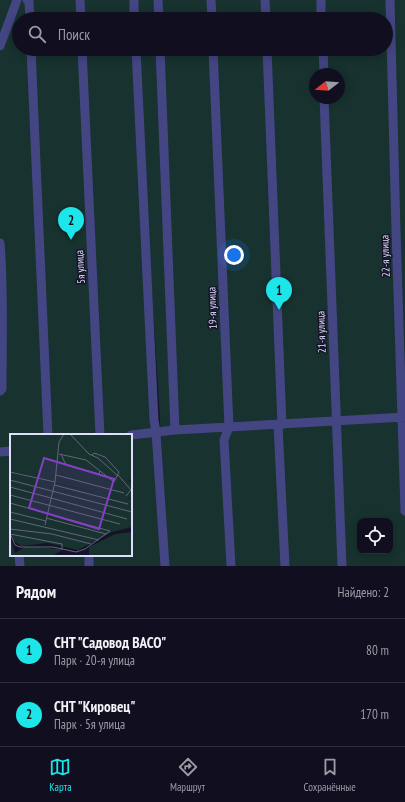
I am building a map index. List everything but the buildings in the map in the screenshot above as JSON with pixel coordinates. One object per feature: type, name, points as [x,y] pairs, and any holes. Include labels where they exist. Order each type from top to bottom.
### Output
[{"type":"street","points":[[13,12],[17,0]]},
{"type":"street","points":[[27,0],[29,2],[30,12]]},
{"type":"street","points":[[80,0],[80,12]]},
{"type":"street","points":[[134,0],[134,12]]},
{"type":"street","points":[[158,0],[159,12]]},
{"type":"street","points":[[211,0],[212,12]]},
{"type":"street","points":[[266,0],[266,12]]},
{"type":"street","points":[[321,0],[322,12]]},
{"type":"street","name":"22-я улица","points":[[390,0],[390,12]]},
{"type":"street","points":[[0,46],[12,14]]},
{"type":"street","points":[[31,56],[48,434]]},
{"type":"street","name":"5я улица","points":[[82,56],[100,434]]},
{"type":"street","points":[[136,56],[154,420],[165,566]]},
{"type":"street","points":[[160,56],[175,430]]},
{"type":"street","name":"19-я улица","points":[[213,56],[229,427],[224,440],[230,566]]},
{"type":"street","points":[[267,56],[285,566]]},
{"type":"street","points":[[323,56],[324,68]]},
{"type":"street","name":"22-я улица","points":[[392,56],[405,511]]},
{"type":"street","name":"21-я улица","points":[[324,104],[342,566]]},
{"type":"street","points":[[0,243],[3,314],[2,389],[0,391]]},
{"type":"street","points":[[132,436],[175,430],[403,417]]},
{"type":"street","points":[[0,452],[10,451]]},
{"type":"street","points":[[19,556],[20,566]]},
{"type":"green space","points":[[0,0],[130,0],[131,12],[12,12],[12,56],[132,56],[161,566],[0,566]]},
{"type":"green space","points":[[134,0],[405,0],[405,566],[169,566],[137,56],[393,56],[393,12],[135,12]]},
{"type":"place","name":"СНТ \"Кировец\"","points":[[71,240]]},
{"type":"place","name":"СНТ \"Садовод ВАСО\"","points":[[279,310]]}]
